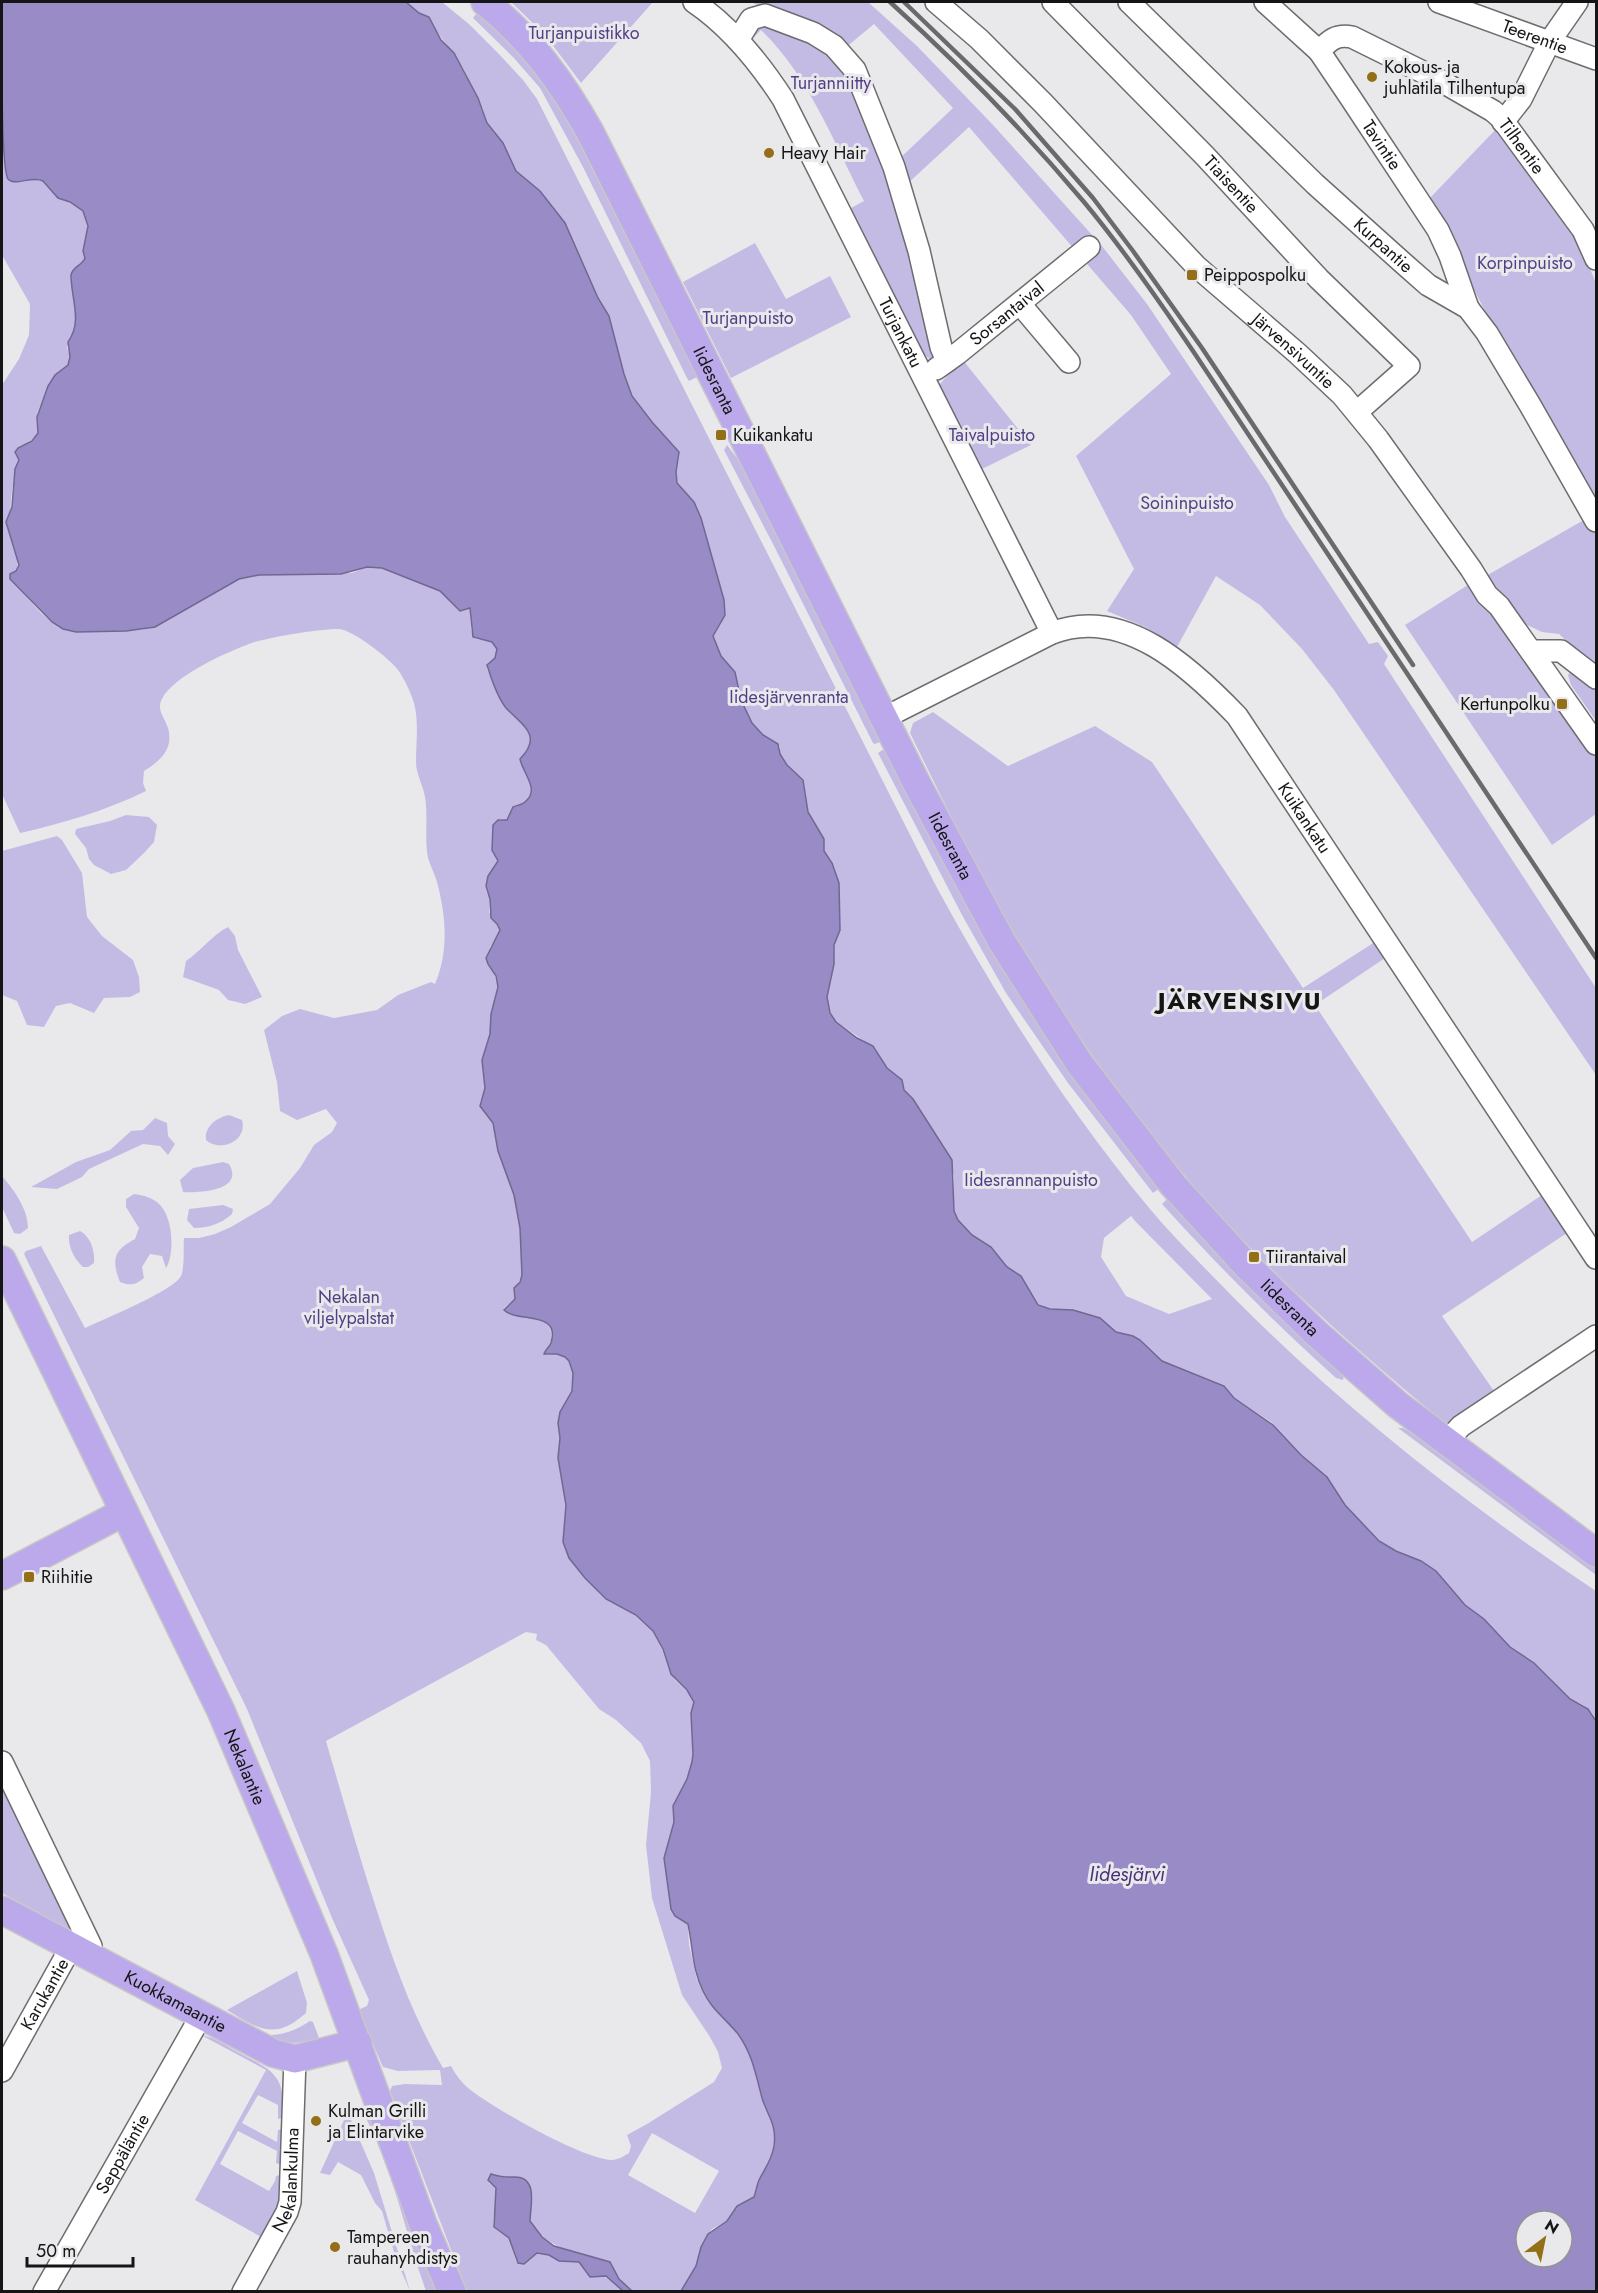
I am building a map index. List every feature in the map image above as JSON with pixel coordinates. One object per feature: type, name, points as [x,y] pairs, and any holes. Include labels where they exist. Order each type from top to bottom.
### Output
[{"type":"main road","name":"Iidesranta","points":[[485,2],[513,26],[548,65],[591,132],[884,718],[1002,942],[1079,1063],[1173,1185],[1269,1289],[1356,1370],[1446,1442],[1596,1553]]},
{"type":"main road","name":"Nekalantie","points":[[2,1260],[221,1711],[320,1943],[423,2224],[452,2292]]},
{"type":"main road","points":[[2,1576],[124,1512]]},
{"type":"main road","name":"Kuokkamaantie","points":[[2,1910],[273,2053],[295,2059]]},
{"type":"main road","points":[[295,2059],[358,2043]]},
{"type":"street","name":"Turjankatu","points":[[694,2],[738,40],[766,73],[788,107],[1052,633]]},
{"type":"street","name":"Järvensivuntie","points":[[936,2],[979,39],[1036,96],[1182,253],[1315,369],[1357,411],[1471,569],[1476,580],[1499,606],[1596,744]]},
{"type":"street","name":"Tiaisentie","points":[[1053,2],[1205,156],[1319,279],[1409,366],[1357,411]]},
{"type":"street","name":"Kurpantie","points":[[1129,2],[1298,168],[1403,263],[1428,285],[1468,308],[1487,333],[1524,394],[1596,521]]},
{"type":"street","name":"Tavintie","points":[[1265,2],[1319,51],[1438,230],[1450,256],[1468,308]]},
{"type":"street","name":"Teerentie","points":[[1438,2],[1596,59]]},
{"type":"street","points":[[1503,122],[1521,99],[1550,41],[1577,2]]},
{"type":"street","name":"Turjankatu","points":[[738,40],[751,19],[765,15],[813,33],[834,45],[855,70],[894,167],[919,251],[947,361]]},
{"type":"street","name":"Tilhentie","points":[[1319,51],[1332,38],[1342,35],[1362,40],[1493,111],[1594,245]]},
{"type":"street","name":"Sorsantaival","points":[[923,378],[1020,304],[1089,247]]},
{"type":"street","points":[[1020,304],[1069,362]]},
{"type":"street","name":"Kuikankatu","points":[[884,718],[1052,633],[1077,625],[1120,629],[1201,678],[1238,716],[1596,1258]]},
{"type":"street","points":[[1530,651],[1561,651],[1596,678]]},
{"type":"street","points":[[1446,1442],[1461,1426],[1596,1336]]},
{"type":"street","points":[[2,1762],[91,1946],[79,1951]]},
{"type":"street","name":"Karukantie","points":[[2,2071],[79,1951]]},
{"type":"street","name":"Seppäläntie","points":[[44,2292],[201,2016]]},
{"type":"street","name":"Nekalankulma","points":[[243,2292],[287,2212],[291,2191],[295,2059]]},
{"type":"green space","name":"Iidesrannanpuisto","points":[[406,2],[442,2],[470,25],[498,53],[537,99],[936,886],[1009,1012],[1062,1093],[1160,1221],[1276,1339],[1319,1379],[1408,1454],[1500,1525],[1596,1591],[1596,1721],[1592,1713],[1583,1705],[1570,1699],[1534,1663],[1510,1647],[1484,1619],[1465,1605],[1436,1571],[1421,1561],[1387,1546],[1374,1536],[1345,1505],[1324,1474],[1301,1455],[1271,1422],[1234,1398],[1227,1389],[1162,1361],[1140,1340],[1116,1332],[1100,1318],[1073,1310],[1050,1309],[1039,1305],[1021,1276],[1007,1267],[991,1247],[972,1235],[958,1220],[954,1211],[954,1175],[926,1119],[905,1092],[899,1077],[887,1068],[875,1048],[836,1022],[830,1013],[827,997],[834,964],[834,945],[840,927],[839,883],[832,863],[824,851],[824,839],[808,812],[803,780],[787,765],[780,754],[780,746],[763,735],[752,723],[741,700],[735,672],[721,656],[713,636],[723,615],[724,600],[701,518],[694,501],[677,483],[679,452],[632,396],[609,316],[598,298],[565,223],[540,191],[516,171],[497,135],[487,123],[483,109],[463,68],[425,15]],"holes":[[[1131,1216],[1212,1299],[1169,1314],[1126,1296],[1101,1257],[1104,1238]]]},
{"type":"green space","name":"Turjanpuistikko","points":[[511,2],[653,2],[581,83],[545,35]]},
{"type":"green space","name":"Soininpuisto","points":[[751,2],[868,2],[917,46],[994,126],[1102,246],[1147,304],[1269,485],[1285,517],[1369,644],[1378,642],[1388,656],[1384,664],[1596,988],[1596,1075],[1334,690],[1302,649],[1260,605],[1216,576],[1177,647],[1145,627],[1107,611],[1134,569],[1076,456],[1171,374],[1131,315],[969,127],[906,185],[898,160],[953,108],[874,24],[844,49],[818,31]]},
{"type":"green space","points":[[477,13],[525,54],[567,113],[697,377],[689,381],[687,378],[583,167],[540,88],[513,57],[473,18]]},
{"type":"green space","name":"Turjanniitty","points":[[760,22],[811,36],[860,88],[938,350],[933,361],[924,355],[851,208],[864,201],[807,89],[778,48],[761,30],[753,38],[748,34]]},
{"type":"green space","name":"Korpinpuisto","points":[[1497,128],[1577,237],[1596,283],[1596,503],[1484,309],[1428,200]]},
{"type":"green space","name":"Nekalan viljelypalstat","points":[[2,146],[19,181],[28,178],[43,181],[55,195],[82,209],[87,223],[85,258],[71,275],[77,326],[67,347],[70,357],[68,365],[50,382],[37,413],[39,429],[36,436],[16,453],[19,460],[12,490],[10,524],[12,544],[18,564],[16,571],[10,574],[10,579],[42,614],[58,627],[76,632],[139,630],[155,627],[239,579],[259,575],[352,573],[367,567],[382,568],[440,591],[460,611],[470,608],[471,630],[476,639],[490,640],[497,649],[496,658],[487,669],[499,694],[530,735],[530,745],[520,760],[531,791],[526,802],[516,806],[507,820],[500,819],[492,829],[492,850],[498,861],[488,876],[486,889],[490,899],[489,912],[500,930],[498,937],[490,947],[498,987],[491,1014],[490,1034],[482,1060],[485,1088],[480,1103],[493,1123],[498,1151],[514,1195],[520,1228],[522,1275],[514,1291],[515,1299],[504,1308],[509,1314],[541,1319],[546,1322],[551,1338],[544,1351],[547,1355],[557,1354],[565,1357],[573,1373],[572,1391],[562,1408],[558,1423],[560,1438],[558,1458],[566,1505],[563,1542],[569,1558],[606,1599],[636,1615],[653,1631],[659,1640],[669,1670],[675,1680],[691,1695],[694,1702],[691,1713],[692,1762],[687,1779],[673,1806],[674,1822],[664,1858],[671,1909],[688,1924],[689,1944],[697,1980],[707,2000],[739,2035],[748,2051],[756,2071],[763,2102],[773,2122],[775,2136],[772,2157],[759,2179],[754,2197],[734,2209],[727,2221],[712,2229],[704,2240],[696,2266],[681,2291],[632,2291],[619,2279],[610,2262],[565,2249],[545,2239],[530,2221],[532,2196],[528,2187],[517,2177],[505,2178],[494,2174],[489,2183],[495,2187],[498,2198],[494,2222],[496,2229],[509,2238],[516,2261],[537,2253],[549,2255],[559,2261],[579,2262],[587,2274],[609,2278],[623,2291],[467,2291],[390,2091],[392,2086],[405,2084],[442,2085],[440,2070],[398,2071],[383,2067],[358,2010],[367,2006],[369,2000],[332,1918],[247,1709],[24,1254],[26,1251],[41,1246],[85,1328],[121,1312],[176,1282],[182,1272],[184,1238],[199,1238],[215,1234],[270,1204],[300,1168],[314,1145],[332,1132],[337,1123],[326,1109],[297,1120],[280,1111],[277,1082],[264,1030],[282,1016],[300,1009],[334,1018],[377,1010],[398,995],[431,982],[435,984],[442,959],[445,933],[440,895],[427,852],[426,804],[416,766],[417,725],[413,699],[403,677],[393,665],[361,639],[339,629],[319,630],[258,641],[228,653],[188,674],[168,691],[160,703],[160,710],[168,728],[169,743],[160,759],[144,771],[143,783],[146,791],[84,816],[20,833],[2,794],[2,385],[19,359],[29,335],[30,304],[2,255]],"holes":[[[526,1632],[537,1634],[536,1640],[546,1645],[599,1709],[616,1720],[641,1743],[650,1761],[651,1792],[646,1845],[652,1898],[682,1995],[710,2037],[718,2052],[722,2068],[714,2082],[627,2135],[631,2146],[629,2153],[614,2160],[599,2158],[538,2131],[480,2097],[468,2088],[451,2066],[443,2068],[420,2024],[392,1956],[363,1868],[326,1741]],[[652,2133],[719,2171],[695,2213],[628,2175]]]},
{"type":"green space","name":"Turjanpuisto","points":[[755,243],[786,299],[830,276],[851,317],[731,378],[683,282]]},
{"type":"green space","name":"Taivalpuisto","points":[[962,359],[1031,445],[982,469],[939,385]]},
{"type":"green space","points":[[727,445],[746,470],[880,742],[873,743],[724,450]]},
{"type":"green space","points":[[1589,517],[1596,530],[1596,668],[1559,634],[1542,632],[1514,616],[1486,576]]},
{"type":"green space","points":[[1471,583],[1548,687],[1596,757],[1596,814],[1552,845],[1405,625]]},
{"type":"green space","points":[[1572,670],[1596,686],[1596,721],[1571,685],[1568,675]]},
{"type":"green space","points":[[933,712],[1008,766],[1095,726],[1152,762],[1303,988],[1378,940],[1388,956],[1315,1005],[1472,1242],[1545,1193],[1570,1231],[1442,1316],[1494,1391],[1446,1424],[1286,1284],[1227,1223],[1168,1156],[1085,1045],[1034,967],[987,887],[910,733],[913,723]]},
{"type":"green space","points":[[884,749],[1160,1188],[1153,1193],[1068,1083],[1006,993],[962,915],[878,753]]},
{"type":"green space","points":[[126,815],[149,817],[157,825],[154,842],[126,870],[111,874],[94,865],[89,859],[86,848],[75,834],[76,829]]},
{"type":"green space","points":[[57,836],[62,840],[82,873],[87,917],[102,936],[133,960],[139,977],[140,992],[130,997],[104,998],[94,1013],[70,1003],[56,1006],[44,1027],[27,1025],[17,1001],[2,995],[2,851]]},
{"type":"green space","points":[[228,927],[235,936],[238,950],[262,997],[245,1004],[228,1000],[219,990],[183,977],[186,961]]},
{"type":"green space","points":[[229,1115],[242,1120],[243,1127],[237,1139],[225,1145],[212,1144],[206,1140],[207,1131],[212,1123]]},
{"type":"green space","points":[[155,1118],[167,1123],[168,1136],[175,1144],[168,1155],[160,1146],[143,1144],[89,1169],[82,1177],[57,1189],[31,1187],[76,1162],[110,1150],[131,1131],[143,1130]]},
{"type":"green space","points":[[223,1162],[229,1164],[232,1173],[231,1180],[226,1185],[209,1191],[183,1192],[180,1180],[193,1168]]},
{"type":"green space","points":[[2,1176],[26,1214],[28,1228],[20,1234],[14,1233],[2,1207]]},
{"type":"green space","points":[[134,1194],[152,1199],[164,1211],[170,1227],[171,1254],[166,1268],[162,1256],[150,1254],[142,1267],[144,1278],[130,1284],[120,1282],[115,1261],[119,1251],[135,1239],[139,1228],[126,1207],[126,1199]]},
{"type":"green space","points":[[1168,1198],[1344,1375],[1343,1380],[1336,1378],[1291,1336],[1204,1249],[1162,1204]]},
{"type":"green space","points":[[223,1205],[233,1209],[232,1214],[219,1223],[194,1228],[187,1220],[189,1209]]},
{"type":"green space","points":[[80,1231],[90,1241],[93,1249],[94,1263],[88,1267],[83,1267],[77,1260],[70,1244],[69,1235]]},
{"type":"green space","points":[[1398,1428],[1403,1428],[1423,1439],[1596,1566],[1596,1575]]},
{"type":"green space","points":[[2,1780],[76,1933],[2,1893]]},
{"type":"green space","points":[[297,1971],[307,2003],[306,2013],[295,2022],[285,2027],[266,2029],[257,2027],[227,2010]]},
{"type":"green space","points":[[310,2021],[313,2022],[319,2038],[303,2042],[289,2042],[260,2035],[286,2033]]},
{"type":"green space","points":[[201,2035],[259,2063],[274,2075],[282,2091],[283,2118],[278,2119],[278,2105],[258,2095],[242,2123],[277,2142],[278,2130],[283,2129],[282,2165],[276,2163],[277,2151],[238,2131],[220,2164],[269,2191],[276,2176],[283,2174],[281,2206],[263,2238],[195,2200],[266,2070]]},
{"type":"green space","points":[[364,2106],[367,2107],[440,2291],[426,2291],[389,2174],[362,2109]]},
{"type":"green space","points":[[344,2120],[351,2120],[374,2173],[410,2291],[396,2259],[382,2211],[375,2203],[361,2175],[338,2162],[330,2175],[320,2173]]},
{"type":"water","name":"Iidesjärvi","points":[[2,2],[406,2],[419,13],[429,17],[441,40],[454,53],[478,98],[487,123],[503,143],[516,171],[540,191],[565,223],[598,298],[609,316],[632,396],[679,452],[677,483],[694,502],[701,518],[724,600],[725,615],[713,636],[721,656],[735,672],[741,700],[752,723],[763,735],[778,744],[780,754],[787,765],[803,780],[808,812],[824,839],[824,851],[832,863],[839,883],[840,930],[834,945],[834,964],[827,997],[830,1013],[836,1022],[857,1038],[873,1046],[887,1068],[902,1080],[904,1090],[913,1099],[952,1160],[954,1211],[958,1220],[972,1235],[991,1247],[1007,1267],[1021,1276],[1038,1305],[1050,1309],[1073,1310],[1100,1318],[1116,1332],[1140,1340],[1162,1361],[1224,1386],[1234,1398],[1273,1425],[1301,1455],[1327,1477],[1345,1505],[1379,1541],[1421,1561],[1436,1571],[1465,1605],[1484,1619],[1510,1647],[1534,1663],[1570,1699],[1588,1709],[1596,1721],[1596,2291],[681,2291],[696,2266],[701,2247],[708,2234],[727,2221],[737,2206],[754,2197],[759,2180],[772,2156],[775,2138],[747,2049],[738,2034],[706,1997],[699,1983],[688,1924],[675,1916],[671,1909],[664,1858],[674,1822],[673,1806],[687,1779],[692,1762],[691,1713],[694,1702],[687,1690],[671,1674],[663,1649],[653,1631],[636,1615],[606,1599],[569,1558],[563,1542],[566,1505],[558,1458],[560,1438],[558,1423],[560,1412],[572,1391],[573,1373],[565,1357],[557,1354],[544,1354],[551,1343],[550,1326],[544,1321],[510,1314],[504,1310],[515,1299],[514,1288],[520,1282],[522,1275],[520,1228],[514,1195],[498,1151],[493,1123],[480,1106],[485,1088],[482,1060],[490,1034],[491,1014],[498,987],[496,976],[486,958],[500,930],[491,918],[490,899],[486,886],[488,876],[498,861],[492,850],[493,825],[498,820],[507,820],[513,807],[523,803],[530,796],[531,786],[520,759],[527,751],[530,737],[524,726],[506,708],[498,693],[487,665],[495,658],[497,649],[492,642],[473,637],[470,608],[460,611],[440,591],[382,568],[367,567],[341,574],[259,575],[239,579],[155,627],[126,631],[76,632],[63,629],[52,622],[10,579],[10,574],[16,571],[19,565],[6,522],[12,507],[15,469],[19,460],[15,452],[32,441],[38,433],[37,417],[48,386],[55,375],[68,365],[70,357],[68,342],[76,318],[71,275],[85,258],[83,251],[88,226],[83,211],[70,202],[58,198],[43,181],[34,179],[15,182],[8,179],[5,169]]},
{"type":"water","points":[[491,2174],[523,2178],[532,2194],[530,2221],[542,2237],[554,2246],[610,2262],[619,2279],[632,2291],[623,2291],[606,2276],[590,2277],[579,2262],[559,2261],[549,2255],[537,2253],[524,2264],[518,2263],[509,2238],[494,2227],[496,2188],[488,2180]]},
{"type":"railway","points":[[890,2],[941,49],[1014,124],[1084,202],[1127,257],[1195,354],[1596,958]]},
{"type":"railway","points":[[904,2],[1015,109],[1093,198],[1202,348],[1413,665]]},
{"type":"place","name":"Kokous- ja juhlatila Tilhentupa","points":[[1372,77]]},
{"type":"place","name":"Heavy Hair","points":[[769,153]]},
{"type":"place","name":"Peippospolku","points":[[1192,275]]},
{"type":"place","name":"Kuikankatu","points":[[721,435]]},
{"type":"place","name":"Kertunpolku","points":[[1562,704]]},
{"type":"place","name":"Tiirantaival","points":[[1254,1257]]},
{"type":"place","name":"Riihitie","points":[[29,1577]]},
{"type":"place","name":"Kulman Grilli ja Elintarvike","points":[[316,2121]]},
{"type":"place","name":"Tampereen rauhanyhdistys","points":[[335,2247]]},
{"type":"district","name":"JÄRVENSIVU","points":[[1240,1000]]},
{"type":"park label","name":"Iidesjärvenranta","points":[[789,697]]}]
